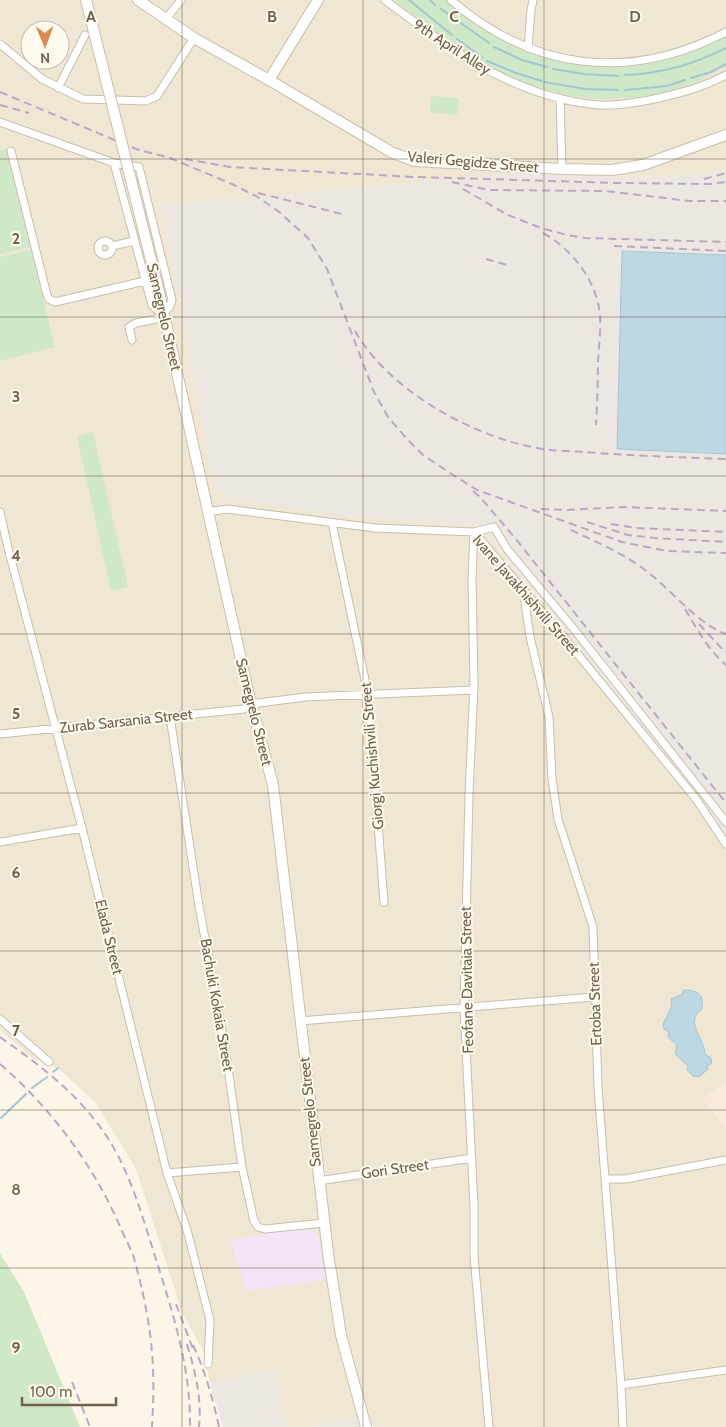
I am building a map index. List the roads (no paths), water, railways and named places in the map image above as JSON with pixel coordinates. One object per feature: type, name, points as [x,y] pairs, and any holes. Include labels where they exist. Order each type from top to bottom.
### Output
[{"type":"main road","name":"Valeri Gegidze Street","points":[[138,0],[194,38],[393,153],[415,161],[612,170],[643,166],[726,135]]},
{"type":"main road","points":[[269,80],[318,0]]},
{"type":"main road","name":"Samegrelo Street","points":[[88,2],[165,314],[207,512],[223,575],[251,704],[273,785],[324,1223],[341,1335],[366,1427]]},
{"type":"street","points":[[166,19],[181,0]]},
{"type":"street","name":"9th April Alley","points":[[385,0],[448,47],[480,67],[537,92],[560,98],[589,104],[634,103],[687,92],[726,75]]},
{"type":"street","points":[[451,0],[487,28],[512,42],[574,61],[622,64],[674,54],[726,32]]},
{"type":"street","points":[[528,48],[531,10],[534,0]]},
{"type":"street","points":[[58,88],[85,36]]},
{"type":"street","points":[[0,44],[42,79],[58,88],[89,100],[146,101],[157,96],[194,38]]},
{"type":"street","points":[[560,98],[562,169]]},
{"type":"street","points":[[0,122],[114,163],[140,168],[172,300],[165,314],[129,327],[132,340]]},
{"type":"street","points":[[11,151],[47,295],[51,301],[55,302],[145,281]]},
{"type":"street","points":[[114,163],[145,281],[154,307],[165,314]]},
{"type":"street","points":[[112,246],[134,241]]},
{"type":"street","name":"Ivane Javakhishvili Street","points":[[207,512],[226,509],[375,528],[474,532],[524,588],[696,800],[726,844]]},
{"type":"street","name":"Elada Street","points":[[0,512],[57,728],[167,1173],[187,1230],[210,1320],[208,1364]]},
{"type":"street","name":"Giorgi Kuchishvili Street","points":[[332,523],[368,694],[384,902]]},
{"type":"street","points":[[474,532],[494,527],[507,549],[579,635],[726,822]]},
{"type":"street","name":"Feofane Davitaia Street","points":[[474,532],[472,578],[474,690],[469,794],[464,1008],[474,1207],[474,1256],[489,1427]]},
{"type":"street","points":[[0,550],[8,548]]},
{"type":"street","name":"Ertoba Street","points":[[524,588],[530,638],[549,717],[552,779],[558,820],[592,928],[598,1088],[623,1427]]},
{"type":"street","name":"Zurab Sarsania Street","points":[[0,734],[244,709],[251,704],[305,696],[474,690]]},
{"type":"street","name":"Bachuki Kokaia Street","points":[[170,717],[199,906],[225,1047],[242,1166],[254,1221],[258,1227],[265,1228],[324,1223]]},
{"type":"street","points":[[0,842],[82,828]]},
{"type":"street","points":[[300,1022],[594,997]]},
{"type":"street","points":[[0,1018],[49,1062]]},
{"type":"street","name":"Gori Street","points":[[318,1181],[472,1158]]},
{"type":"street","points":[[606,1179],[625,1179],[726,1160]]},
{"type":"street","points":[[167,1173],[242,1166]]},
{"type":"street","points":[[621,1385],[726,1370]]},
{"type":"water","points":[[622,251],[726,255],[726,454],[617,449]]},
{"type":"water","points":[[684,990],[697,992],[702,997],[701,1010],[696,1015],[695,1025],[705,1055],[712,1060],[711,1064],[707,1066],[708,1069],[699,1077],[693,1076],[687,1070],[688,1066],[675,1054],[676,1044],[668,1037],[669,1032],[663,1026],[672,1003],[671,999],[681,995]]},
{"type":"waterway","points":[[409,0],[452,35]]},
{"type":"waterway","points":[[430,0],[435,5]]},
{"type":"waterway","points":[[441,9],[489,43]]},
{"type":"waterway","points":[[457,39],[482,57]]},
{"type":"waterway","points":[[494,47],[522,60],[547,67]]},
{"type":"waterway","points":[[625,75],[651,73],[677,67],[702,59],[726,48]]},
{"type":"waterway","points":[[487,61],[542,81]]},
{"type":"waterway","points":[[691,78],[711,72],[726,64]]},
{"type":"waterway","points":[[553,69],[584,74],[618,76]]},
{"type":"waterway","points":[[625,90],[667,86],[685,80]]},
{"type":"waterway","points":[[545,82],[585,89],[618,90]]},
{"type":"waterway","points":[[53,1072],[58,1068]]},
{"type":"waterway","points":[[32,1088],[47,1077]]},
{"type":"waterway","points":[[1,1118],[26,1094]]},
{"type":"railway","points":[[0,92],[136,149],[170,158],[232,184],[256,196],[278,211],[308,238],[327,269],[374,392],[388,417],[423,455],[450,473],[477,490],[622,542],[667,551],[726,553]]},
{"type":"railway","points":[[0,105],[29,113]]},
{"type":"railway","points":[[185,159],[230,167],[415,177],[620,183],[709,184],[726,182]]},
{"type":"railway","points":[[704,179],[726,173]]},
{"type":"railway","points":[[452,182],[489,190],[606,191],[689,201],[726,201]]},
{"type":"railway","points":[[463,189],[508,215],[541,228],[567,235],[585,238],[726,242]]},
{"type":"railway","points":[[258,193],[346,215]]},
{"type":"railway","points":[[543,233],[564,248],[581,267],[594,290],[598,302],[600,326],[596,425]]},
{"type":"railway","points":[[614,246],[726,251]]},
{"type":"railway","points":[[486,259],[507,265]]},
{"type":"railway","points":[[355,331],[369,352],[409,390],[457,420],[507,441],[552,450],[726,459]]},
{"type":"railway","points":[[473,491],[515,538],[726,803]]},
{"type":"railway","points":[[541,509],[566,510],[623,507],[726,511]]},
{"type":"railway","points":[[587,522],[628,535],[726,542]]},
{"type":"railway","points":[[611,524],[636,528],[726,532]]},
{"type":"railway","points":[[571,530],[637,564],[704,622],[726,634]]},
{"type":"railway","points":[[685,609],[708,646],[726,665]]},
{"type":"railway","points":[[699,624],[726,653]]},
{"type":"railway","points":[[0,1037],[38,1065],[84,1107],[105,1134],[123,1166],[143,1218],[179,1339],[187,1383],[190,1427]]},
{"type":"railway","points":[[0,1064],[37,1100],[70,1140],[99,1184],[134,1258],[151,1342],[153,1384],[152,1427]]},
{"type":"railway","points":[[176,1304],[193,1349]]},
{"type":"railway","points":[[187,1344],[199,1395],[199,1427]]},
{"type":"railway","points":[[193,1345],[208,1385],[219,1427]]},
{"type":"railway","points":[[72,1382],[90,1427]]}]
